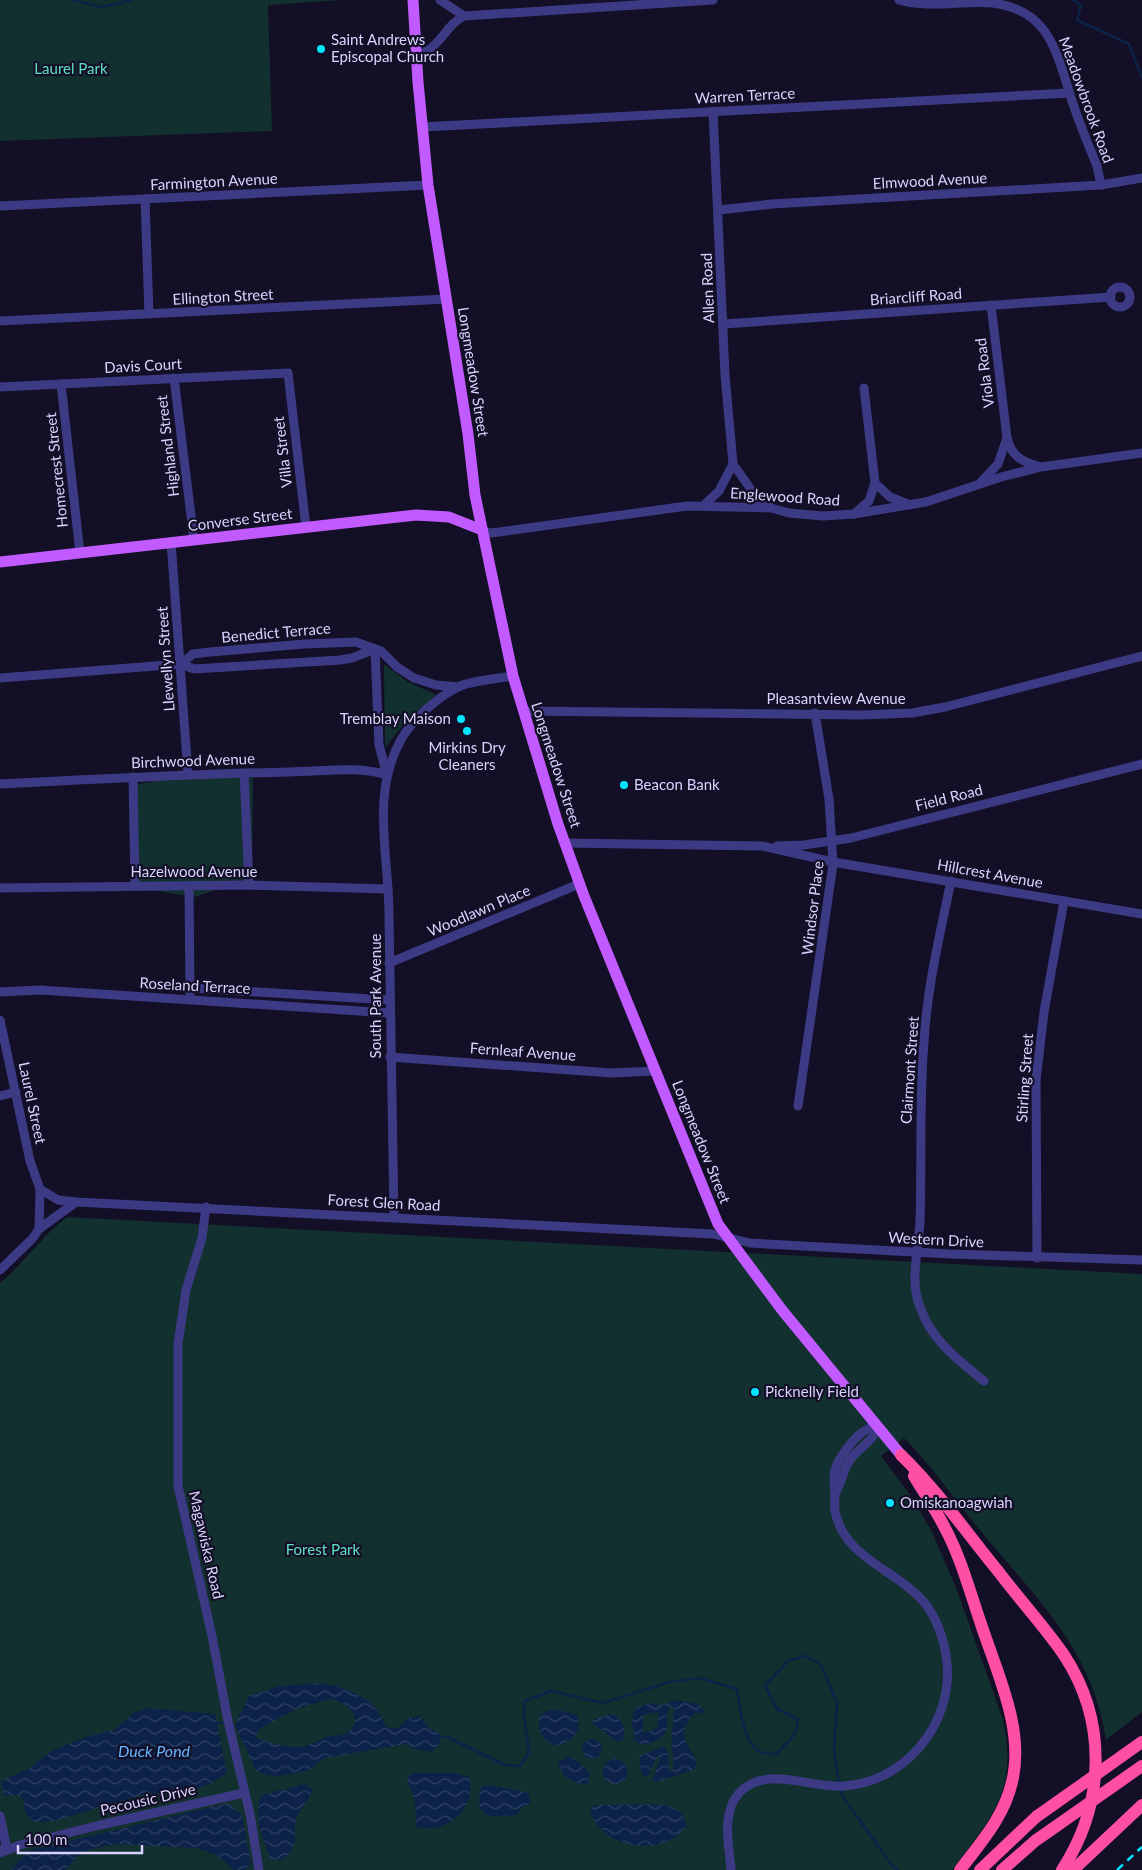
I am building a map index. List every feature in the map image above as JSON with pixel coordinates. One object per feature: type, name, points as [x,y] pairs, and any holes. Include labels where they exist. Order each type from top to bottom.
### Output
[{"type":"highway","points":[[900,1454],[947,1506],[1064,1655],[1082,1691],[1094,1739],[1096,1766],[1092,1800],[1086,1826],[1074,1852],[1062,1870]]},
{"type":"highway","points":[[900,1454],[940,1518],[954,1548],[1000,1680],[1014,1733],[1015,1766],[1007,1798],[993,1828],[960,1870]]},
{"type":"highway","points":[[980,1870],[1036,1817],[1142,1742]]},
{"type":"highway","points":[[1002,1870],[1035,1841],[1142,1766]]},
{"type":"highway","points":[[1073,1870],[1142,1805]]},
{"type":"main road","name":"Longmeadow Street","points":[[413,0],[428,184],[482,530],[513,676],[565,844],[579,884],[718,1224],[746,1265],[900,1454]]},
{"type":"main road","name":"Converse Street","points":[[0,562],[423,514],[449,517],[482,530]]},
{"type":"street","points":[[440,0],[464,16],[712,0]]},
{"type":"street","name":"Meadowbrook Road","points":[[898,0],[928,6],[992,3],[1010,6],[1028,14],[1042,26],[1050,38],[1096,166],[1101,185]]},
{"type":"street","points":[[416,55],[421,54],[435,44],[464,16]]},
{"type":"street","name":"Warren Terrace","points":[[422,127],[1069,93]]},
{"type":"street","name":"Allen Road","points":[[713,111],[723,324],[733,464]]},
{"type":"street","name":"Elmwood Avenue","points":[[719,210],[772,204],[1101,185],[1142,178]]},
{"type":"street","name":"Farmington Avenue","points":[[0,206],[428,184]]},
{"type":"street","points":[[145,199],[149,314]]},
{"type":"street","name":"Briarcliff Road","points":[[723,324],[1110,297]]},
{"type":"street","name":"Ellington Street","points":[[0,321],[447,299]]},
{"type":"street","name":"Viola Road","points":[[991,305],[1010,450],[1017,457],[1042,467]]},
{"type":"street","name":"Davis Court","points":[[0,387],[288,373]]},
{"type":"street","name":"Villa Street","points":[[288,373],[306,527]]},
{"type":"street","name":"Highland Street","points":[[174,378],[194,540]]},
{"type":"street","name":"Homecrest Street","points":[[61,384],[80,553]]},
{"type":"street","points":[[854,514],[871,498],[875,483],[864,388]]},
{"type":"street","name":"Viola Road","points":[[975,486],[998,464],[1007,438]]},
{"type":"street","name":"Englewood Road","points":[[482,530],[490,533],[674,508],[703,506],[771,508],[800,514],[854,514],[937,500],[975,486],[1042,467],[1142,453]]},
{"type":"street","points":[[703,506],[719,491],[733,464],[760,502],[771,508]]},
{"type":"street","points":[[875,483],[890,497],[912,505]]},
{"type":"street","name":"Llewellyn Street","points":[[171,542],[188,774]]},
{"type":"street","name":"Benedict Terrace","points":[[181,664],[193,654],[305,644],[352,642],[381,651],[397,668],[414,678],[436,685],[459,687]]},
{"type":"street","name":"South Park Avenue","points":[[375,649],[379,745],[387,775]]},
{"type":"street","name":"Benedict Terrace","points":[[0,678],[181,664],[194,669],[218,669],[259,664],[340,660],[352,658],[375,649]]},
{"type":"street","name":"Pleasantview Avenue","points":[[523,711],[871,715],[925,711],[1142,656]]},
{"type":"street","name":"South Park Avenue","points":[[394,1217],[388,889],[382,818],[387,775],[398,747],[409,728],[424,711],[459,687],[513,676]]},
{"type":"street","name":"Windsor Place","points":[[798,1106],[822,953],[833,862],[829,799],[815,713]]},
{"type":"street","name":"Field Road","points":[[565,844],[804,845],[851,838],[1142,764]]},
{"type":"street","name":"Birchwood Avenue","points":[[0,784],[188,774],[376,771],[387,775]]},
{"type":"street","points":[[244,773],[249,886]]},
{"type":"street","points":[[132,777],[135,886]]},
{"type":"street","name":"Field Road","points":[[762,846],[833,862]]},
{"type":"street","name":"Hillcrest Avenue","points":[[833,862],[1142,914]]},
{"type":"street","name":"Clairmont Street","points":[[951,881],[936,959],[924,1042],[916,1294],[926,1323],[948,1350],[984,1381]]},
{"type":"street","name":"Woodlawn Place","points":[[389,963],[579,884]]},
{"type":"street","points":[[189,886],[190,999]]},
{"type":"street","name":"Hazelwood Avenue","points":[[0,888],[249,886],[388,889]]},
{"type":"street","name":"Stirling Street","points":[[1037,1258],[1036,1080],[1044,1012],[1064,901]]},
{"type":"street","points":[[190,988],[389,1000]]},
{"type":"street","name":"Roseland Terrace","points":[[0,992],[40,990],[389,1012]]},
{"type":"street","name":"Laurel Street","points":[[0,1020],[34,1178],[40,1190],[40,1229]]},
{"type":"street","name":"Fernleaf Avenue","points":[[390,1057],[612,1073],[655,1071]]},
{"type":"street","points":[[0,1096],[16,1092]]},
{"type":"street","name":"Forest Glen Road","points":[[40,1190],[58,1200],[76,1202],[206,1207],[713,1234],[729,1238]]},
{"type":"street","points":[[0,1270],[40,1229],[76,1202]]},
{"type":"street","name":"Magawiska Road","points":[[206,1207],[204,1225],[186,1290],[178,1344],[178,1486],[212,1636],[259,1870]]},
{"type":"street","name":"Western Drive","points":[[729,1238],[750,1243],[917,1258],[1142,1260]]},
{"type":"street","points":[[731,1870],[728,1818],[733,1803],[743,1790],[752,1783],[767,1779],[825,1786],[854,1785],[880,1776],[897,1767],[928,1738],[934,1728],[944,1700],[947,1669],[941,1635],[929,1609],[908,1587],[863,1556],[851,1544],[837,1518],[833,1482],[840,1458],[862,1432],[877,1426]]},
{"type":"street","name":"Pecousic Drive","points":[[2,1850],[141,1815],[244,1793]]},
{"type":"street","points":[[0,1816],[2,1850]]},
{"type":"green space","name":"Laurel Park","points":[[0,0],[343,0],[268,5],[272,131],[0,141]]},
{"type":"green space","points":[[384,664],[408,682],[437,695],[408,719],[385,748]]},
{"type":"green space","points":[[206,772],[253,778],[252,878],[195,897],[138,888],[134,785]]},
{"type":"green space","name":"Forest Park","points":[[67,1217],[1142,1274],[1142,1712],[1106,1740],[1099,1708],[1088,1678],[1075,1651],[1040,1601],[904,1438],[881,1456],[910,1495],[931,1530],[957,1590],[1002,1717],[1007,1742],[1005,1783],[999,1800],[979,1834],[952,1870],[0,1870],[0,1283]]},
{"type":"water","points":[[323,1683],[343,1688],[369,1702],[382,1717],[386,1727],[398,1728],[408,1718],[420,1716],[430,1729],[440,1733],[440,1743],[432,1752],[416,1749],[406,1744],[325,1758],[308,1771],[276,1776],[265,1775],[256,1770],[235,1726],[249,1696],[280,1686]],"holes":[[[331,1699],[349,1708],[355,1718],[352,1728],[344,1734],[328,1737],[301,1747],[273,1743],[256,1737],[259,1729],[298,1708]]]},
{"type":"water","points":[[678,1700],[698,1704],[704,1710],[703,1713],[695,1713],[688,1722],[684,1735],[697,1764],[693,1770],[654,1783],[652,1780],[661,1759],[659,1757],[655,1760],[647,1778],[641,1772],[639,1756],[664,1746],[668,1754],[669,1769],[673,1770],[672,1733],[674,1708],[668,1708],[665,1734],[650,1743],[642,1744],[635,1741],[632,1723],[633,1714],[637,1707],[651,1703],[661,1705]],"holes":[[[659,1713],[657,1728],[643,1733],[643,1715]]]},
{"type":"water","name":"Duck Pond","points":[[148,1708],[215,1714],[227,1773],[210,1784],[186,1791],[146,1794],[53,1821],[35,1822],[25,1813],[24,1800],[17,1795],[4,1796],[1,1781],[28,1769],[53,1750],[86,1737],[116,1729],[133,1713]]},
{"type":"water","points":[[548,1710],[559,1710],[577,1715],[579,1727],[571,1739],[563,1744],[551,1744],[546,1741],[540,1730],[540,1716]]},
{"type":"water","points":[[611,1714],[617,1716],[625,1728],[623,1740],[618,1742],[593,1724],[592,1720]]},
{"type":"water","points":[[592,1739],[599,1742],[602,1749],[599,1756],[592,1759],[585,1756],[582,1749],[585,1742]]},
{"type":"water","points":[[568,1756],[578,1761],[590,1773],[588,1784],[573,1782],[562,1773],[558,1763]]},
{"type":"water","points":[[615,1758],[624,1762],[628,1771],[625,1780],[616,1785],[606,1781],[602,1771],[606,1762]]},
{"type":"water","points":[[412,1773],[455,1773],[469,1777],[471,1789],[464,1809],[457,1817],[438,1827],[416,1827],[415,1801],[407,1779]]},
{"type":"water","points":[[305,1784],[313,1790],[297,1817],[293,1849],[282,1860],[271,1859],[258,1819],[261,1795]]},
{"type":"water","points":[[490,1785],[526,1792],[529,1795],[530,1804],[522,1807],[517,1815],[492,1816],[486,1814],[482,1811],[479,1798],[481,1787]]},
{"type":"water","points":[[228,1803],[242,1815],[251,1864],[245,1870],[234,1870],[217,1855],[196,1848],[113,1844],[81,1852],[65,1870],[11,1870],[27,1851]]},
{"type":"water","points":[[655,1804],[676,1809],[683,1815],[687,1826],[676,1836],[664,1843],[649,1846],[634,1845],[620,1841],[607,1834],[597,1824],[590,1811],[594,1805]]},
{"type":"waterway","points":[[72,0],[102,7],[131,0]]},
{"type":"waterway","points":[[1073,0],[1081,5],[1077,20],[1129,44],[1142,78]]},
{"type":"waterway","points":[[438,1737],[447,1737],[505,1765],[520,1766],[529,1752],[524,1716],[525,1701],[551,1691],[603,1703],[669,1682],[700,1678],[737,1689],[743,1724],[750,1741],[760,1752],[776,1754],[795,1734],[798,1719],[777,1709],[765,1685],[788,1661],[805,1656],[821,1664],[837,1703],[834,1749],[839,1783]]},
{"type":"waterway","points":[[215,1723],[222,1723]]},
{"type":"waterway","points":[[841,1789],[843,1797],[891,1864],[898,1870]]},
{"type":"railway","points":[[1117,1870],[1142,1847]]},
{"type":"place","name":"Saint Andrews Episcopal Church","points":[[321,49]]},
{"type":"place","name":"Tremblay Maison","points":[[461,719]]},
{"type":"place","name":"Mirkins Dry Cleaners","points":[[467,731]]},
{"type":"place","name":"Beacon Bank","points":[[624,785]]},
{"type":"place","name":"Picknelly Field","points":[[755,1392]]},
{"type":"place","name":"Omiskanoagwiah","points":[[890,1503]]}]
